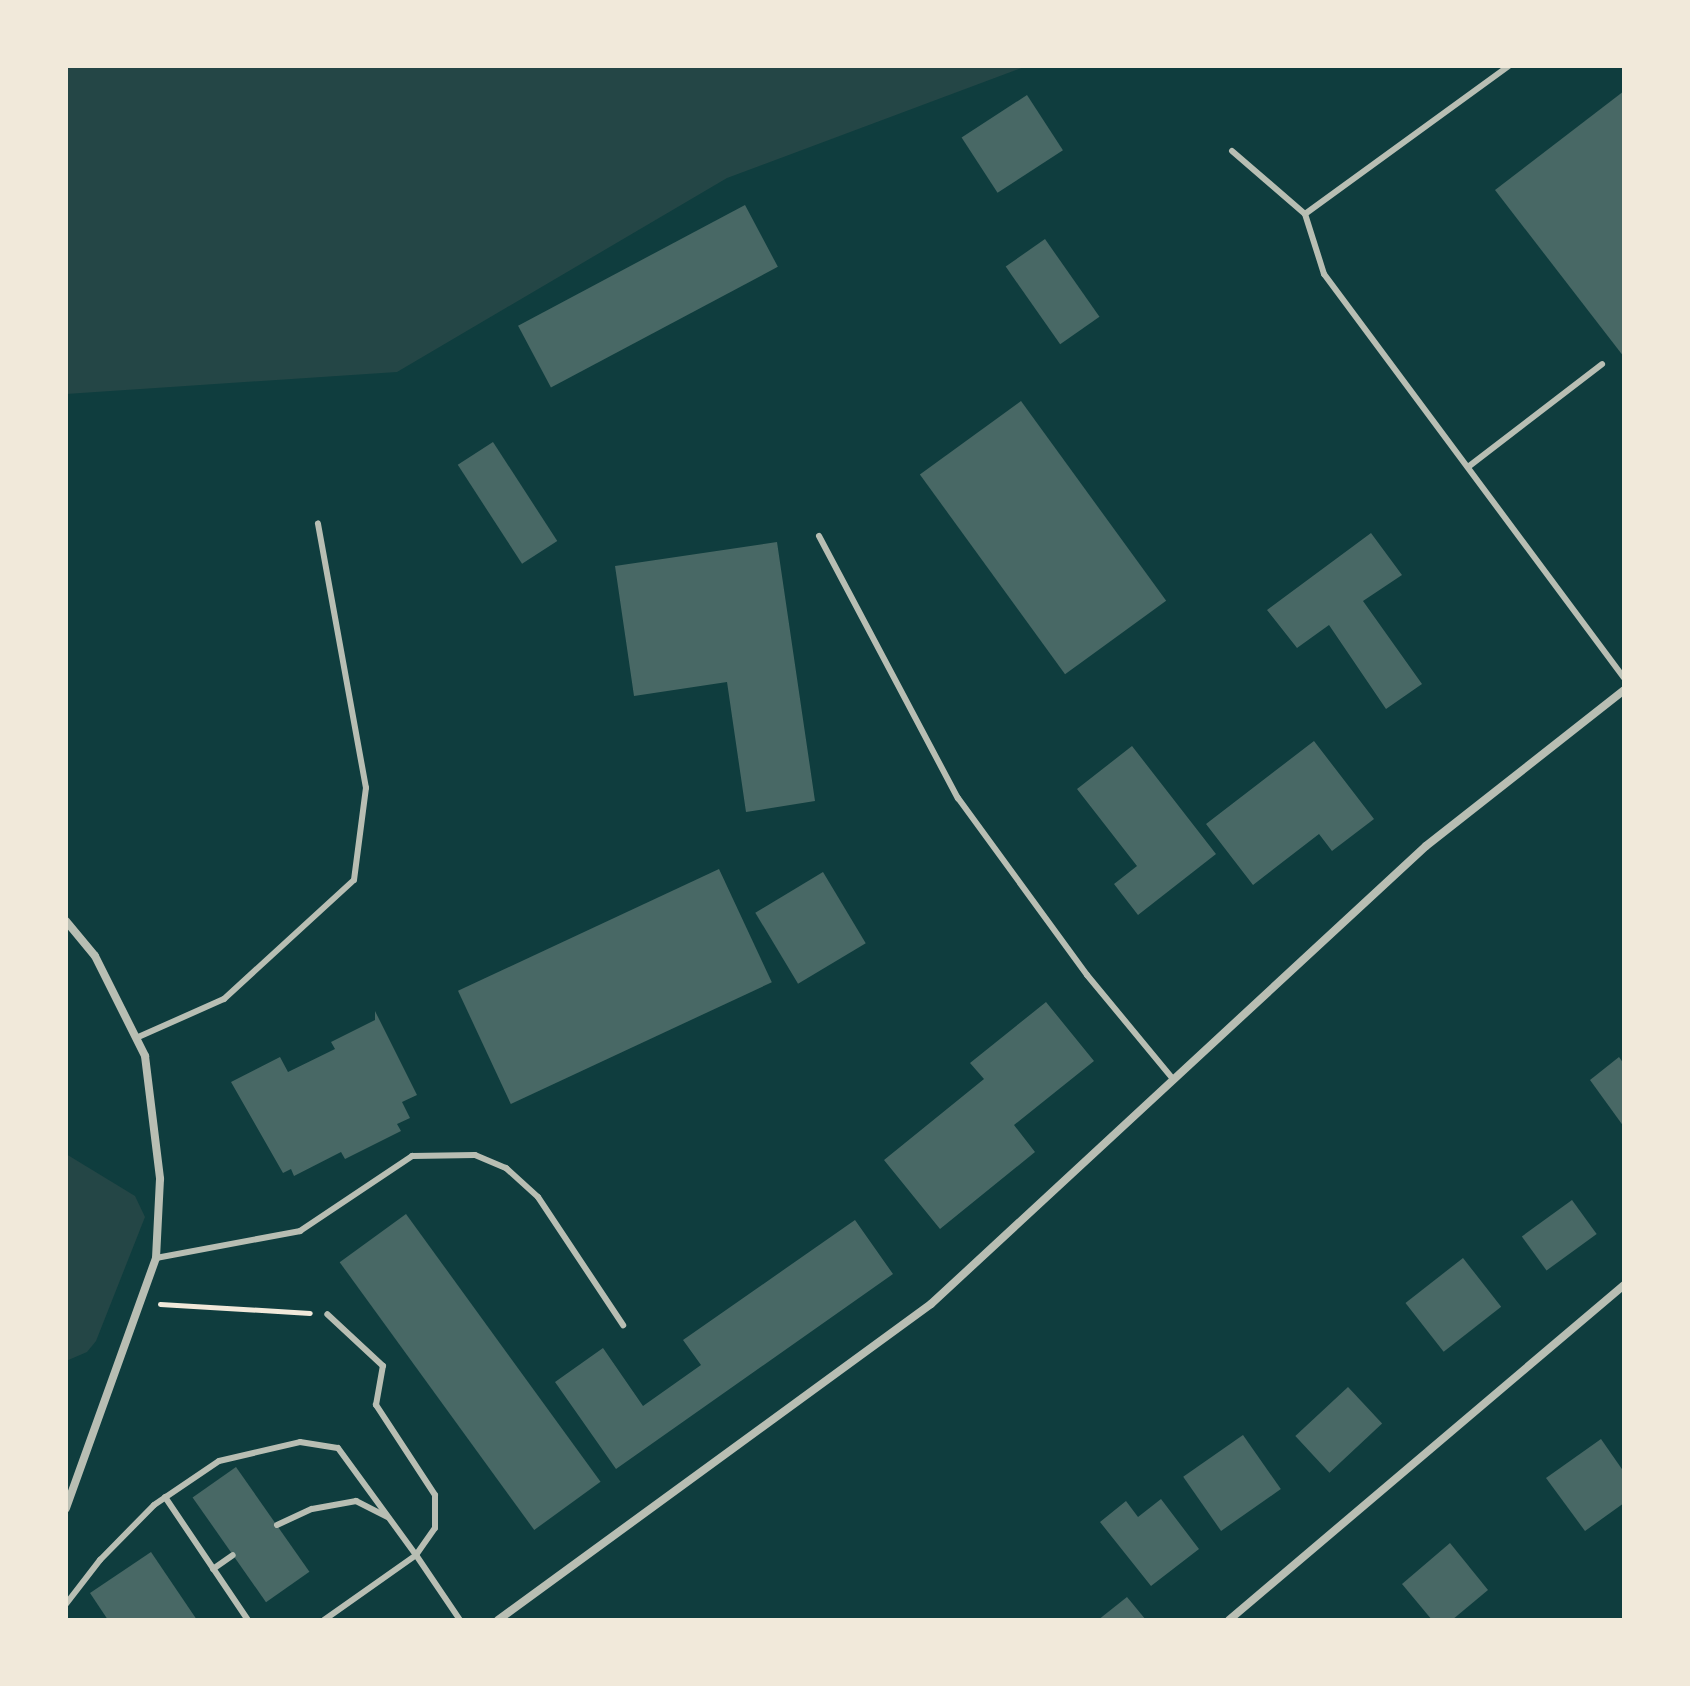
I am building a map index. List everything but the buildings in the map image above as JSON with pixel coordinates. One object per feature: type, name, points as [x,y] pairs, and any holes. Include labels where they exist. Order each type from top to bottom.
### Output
[{"type":"street","points":[[498,1620],[931,1304],[1426,846],[1624,690]]},
{"type":"street","points":[[66,921],[95,956],[145,1056],[160,1179],[156,1258],[66,1508]]},
{"type":"street","points":[[1229,1620],[1624,1285]]},
{"type":"lane","points":[[1305,214],[1509,66]]},
{"type":"lane","points":[[1232,151],[1305,214],[1324,274],[1624,678]]},
{"type":"lane","points":[[1468,467],[1602,364]]},
{"type":"lane","points":[[136,1038],[224,999],[354,880],[366,788],[318,523]]},
{"type":"lane","points":[[819,536],[958,798],[1087,975],[1174,1080]]},
{"type":"lane","points":[[156,1258],[300,1231],[412,1156],[475,1155],[506,1168],[538,1197],[623,1325]]},
{"type":"lane","points":[[324,1620],[416,1555],[435,1528],[435,1495],[376,1405],[383,1366],[327,1314]]},
{"type":"lane","points":[[66,1604],[100,1560],[165,1497],[219,1461],[300,1442],[338,1448],[460,1620]]},
{"type":"lane","points":[[165,1497],[248,1620]]},
{"type":"lane","points":[[277,1525],[312,1509],[356,1501],[390,1519]]},
{"type":"lane","points":[[213,1569],[233,1555]]},
{"type":"path","points":[[139,1303],[327,1314]]},
{"type":"shaded area","points":[[66,66],[1027,66],[727,178],[397,372],[66,394]]},
{"type":"shaded area","points":[[66,1154],[135,1196],[145,1217],[96,1341],[87,1352],[66,1361]]}]
